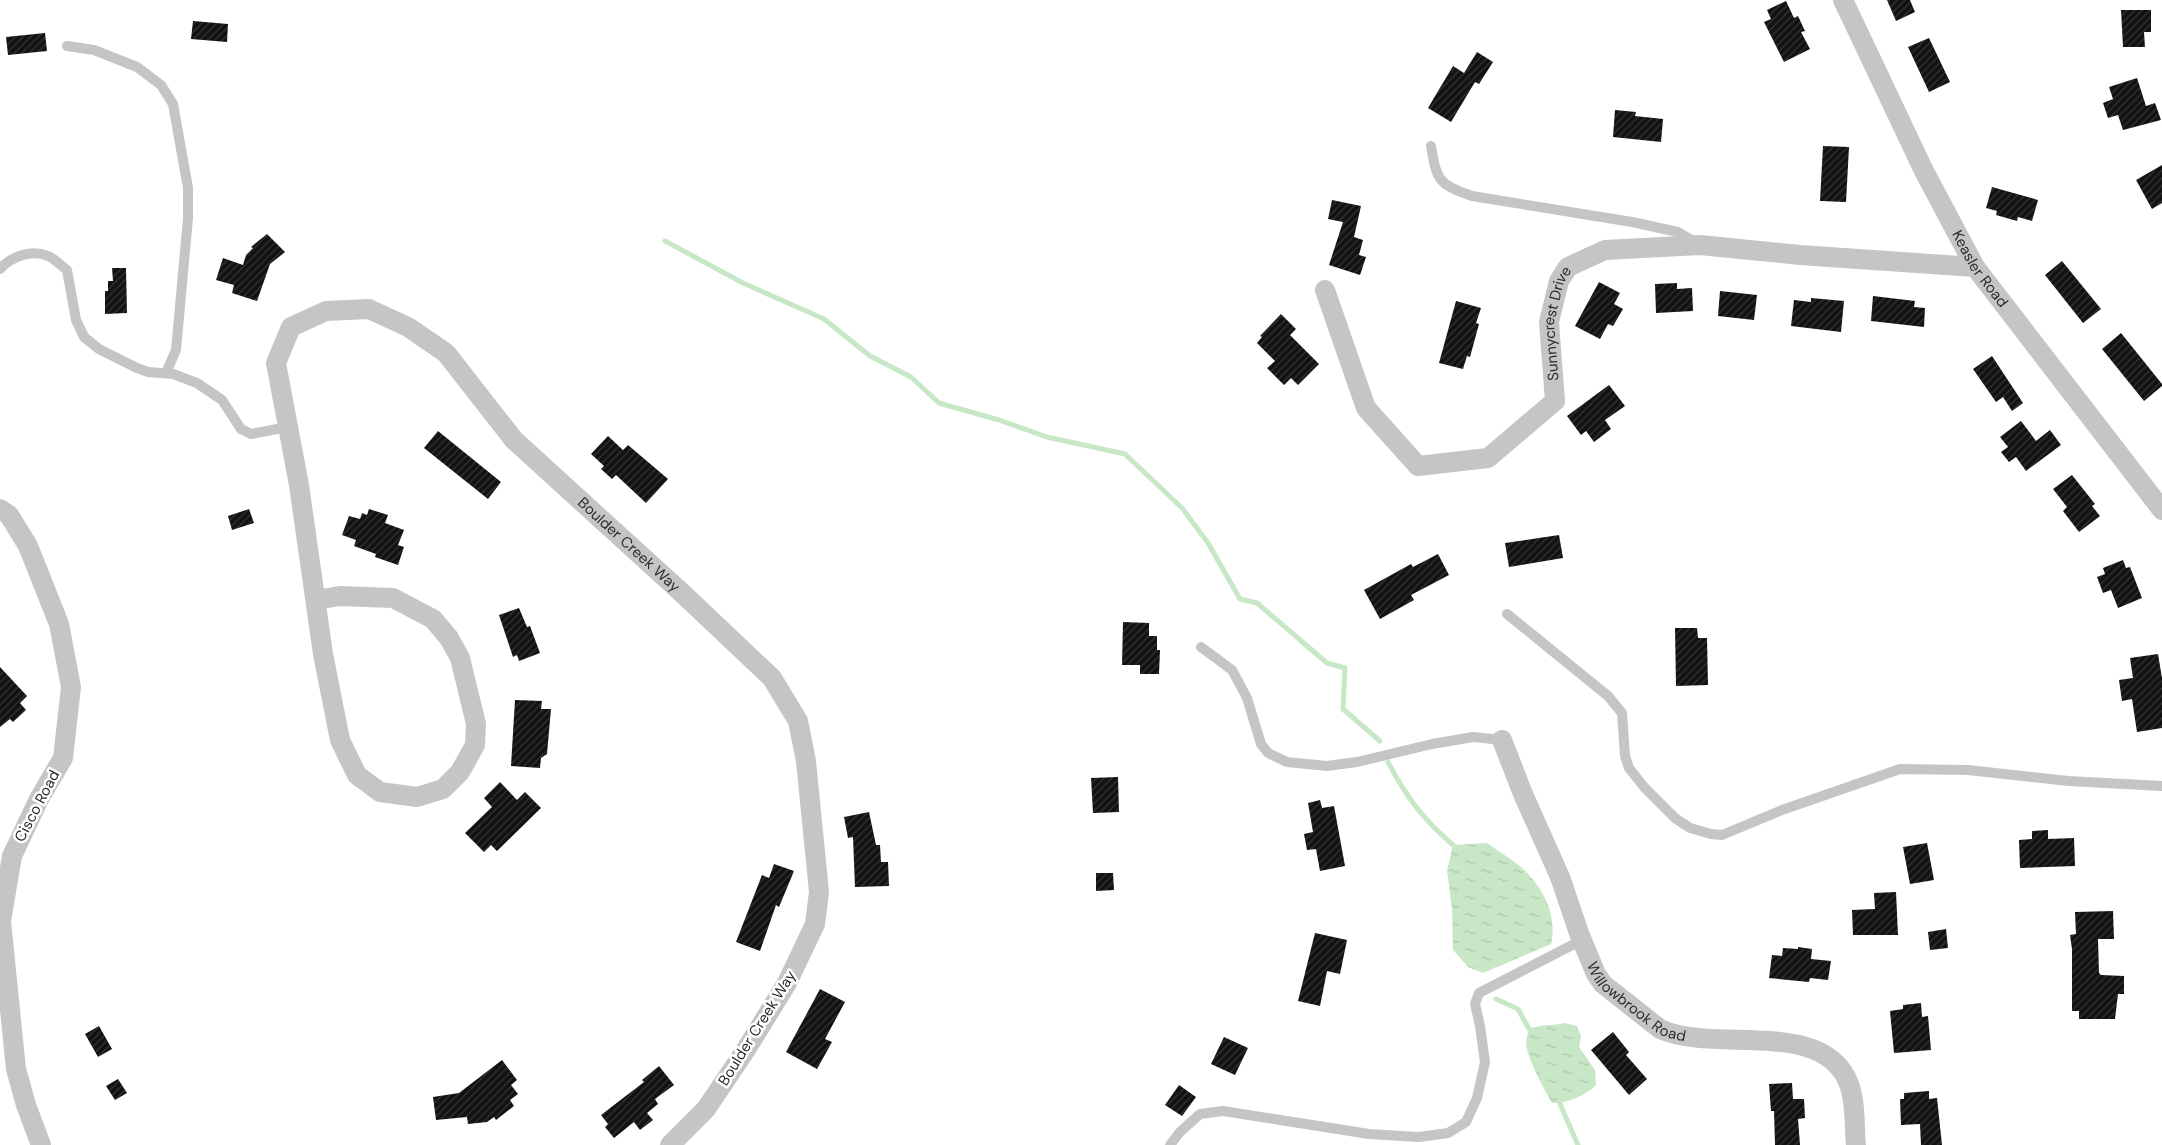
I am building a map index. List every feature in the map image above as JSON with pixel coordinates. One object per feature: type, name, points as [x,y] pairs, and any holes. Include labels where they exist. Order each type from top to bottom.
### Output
[{"type":"street","name":"Keasler Road","points":[[1843,0],[1924,171],[1975,267],[2162,510]]},
{"type":"street","name":"Sunnycrest Drive","points":[[1325,290],[1366,408],[1418,466],[1488,458],[1555,401],[1548,322],[1559,281],[1568,267],[1605,250],[1700,245],[1800,255],[1975,267]]},
{"type":"street","name":"Boulder Creek Way","points":[[316,600],[340,596],[393,598],[433,619],[449,638],[460,658],[476,724],[475,745],[460,772],[443,789],[417,797],[380,792],[357,774],[340,740],[323,654],[299,485],[276,363],[291,327],[326,311],[369,309],[408,327],[446,353],[514,440],[681,592],[772,678],[798,721],[806,761],[818,892],[815,924],[787,983],[747,1048],[706,1109],[670,1145]]},
{"type":"street","name":"Cisco Road","points":[[0,509],[9,515],[28,546],[58,624],[70,687],[63,758],[39,799],[12,856],[1,921],[16,1069],[26,1105],[41,1145]]},
{"type":"street","name":"Willowbrook Road","points":[[1502,740],[1523,794],[1560,877],[1582,940],[1603,984],[1660,1028],[1668,1032],[1703,1039],[1800,1045],[1818,1050],[1831,1058],[1844,1074],[1851,1090],[1856,1145]]},
{"type":"street","points":[[0,1049],[12,1068],[16,1069]]},
{"type":"lane","points":[[67,46],[94,50],[137,67],[161,85],[172,104],[188,188],[188,218],[176,350],[166,373]]},
{"type":"lane","points":[[1431,146],[1437,174],[1448,188],[1472,196],[1632,222],[1678,232],[1700,245]]},
{"type":"lane","points":[[0,269],[6,262],[26,254],[47,256],[67,270],[76,320],[84,337],[100,349],[148,372],[166,373],[197,383],[222,400],[241,429],[251,434],[288,427]]},
{"type":"lane","points":[[1507,614],[1608,696],[1622,713],[1625,756],[1629,768],[1644,787],[1675,818],[1690,828],[1711,834],[1722,835],[1782,810],[1900,769],[1968,770],[2068,781],[2162,786]]},
{"type":"lane","points":[[1201,647],[1232,670],[1247,698],[1261,744],[1268,753],[1287,762],[1327,766],[1440,742],[1473,737],[1502,740]]},
{"type":"lane","points":[[1170,1145],[1180,1132],[1200,1114],[1223,1110],[1369,1134],[1419,1136],[1448,1133],[1466,1122],[1478,1098],[1485,1062],[1480,1026],[1474,1004],[1479,993],[1582,940]]},
{"type":"water","points":[[1487,843],[1518,865],[1536,884],[1547,903],[1553,933],[1551,944],[1483,973],[1468,967],[1453,950],[1452,909],[1447,871],[1453,845]]},
{"type":"water","points":[[1565,1023],[1577,1026],[1581,1036],[1579,1047],[1595,1070],[1596,1085],[1576,1098],[1552,1103],[1531,1062],[1526,1039],[1529,1029],[1537,1026]]},
{"type":"building","points":[[1887,0],[1910,0],[1915,12],[1896,21]]},
{"type":"building","points":[[1786,1],[1794,18],[1798,16],[1805,31],[1801,32],[1810,49],[1784,62],[1764,22],[1771,19],[1767,10]]},
{"type":"building","points":[[2121,10],[2151,10],[2151,32],[2144,32],[2145,47],[2123,47]]},
{"type":"building","points":[[193,21],[228,24],[227,42],[191,39]]},
{"type":"building","points":[[45,33],[47,51],[8,55],[6,37]]},
{"type":"building","points":[[1929,38],[1950,82],[1929,92],[1908,47]]},
{"type":"building","points":[[1477,52],[1493,62],[1479,84],[1475,82],[1451,122],[1428,108],[1453,66],[1464,73]]},
{"type":"building","points":[[2137,78],[2146,106],[2155,103],[2161,120],[2123,130],[2118,115],[2108,118],[2103,103],[2113,99],[2109,87]]},
{"type":"building","points":[[1615,110],[1636,112],[1635,116],[1663,119],[1661,142],[1613,137]]},
{"type":"building","points":[[1823,146],[1849,147],[1846,202],[1820,201]]},
{"type":"building","points":[[2162,165],[2162,203],[2152,209],[2136,180]]},
{"type":"building","points":[[1992,187],[2038,200],[2032,221],[2018,217],[2017,221],[1996,215],[1997,211],[1986,208]]},
{"type":"building","points":[[1332,200],[1361,206],[1354,237],[1363,240],[1359,255],[1366,257],[1360,275],[1329,265],[1343,222],[1328,219]]},
{"type":"building","points":[[267,234],[285,252],[270,264],[257,301],[232,293],[234,285],[216,280],[223,258],[243,265],[246,255],[253,248],[251,247]]},
{"type":"building","points":[[2062,261],[2101,309],[2083,323],[2045,275]]},
{"type":"building","points":[[112,268],[126,268],[127,313],[105,314],[105,291],[108,291],[108,281],[113,281]]},
{"type":"building","points":[[1599,282],[1620,293],[1614,304],[1623,309],[1613,326],[1608,324],[1600,339],[1575,326]]},
{"type":"building","points":[[1677,283],[1677,289],[1692,288],[1693,311],[1656,313],[1655,284]]},
{"type":"building","points":[[1720,291],[1757,295],[1754,320],[1718,316]]},
{"type":"building","points":[[1873,296],[1915,301],[1914,307],[1925,308],[1924,327],[1871,321]]},
{"type":"building","points":[[1811,298],[1844,301],[1841,332],[1791,326],[1794,300],[1811,302]]},
{"type":"building","points":[[1456,301],[1481,308],[1476,323],[1479,324],[1470,357],[1467,356],[1463,369],[1439,363]]},
{"type":"building","points":[[1281,314],[1296,329],[1290,335],[1319,364],[1298,385],[1291,378],[1284,385],[1267,368],[1275,361],[1257,343],[1262,337],[1260,336]]},
{"type":"building","points":[[2121,333],[2162,384],[2144,401],[2102,349]]},
{"type":"building","points":[[1992,356],[2023,403],[2012,411],[2003,397],[1996,402],[1973,369]]},
{"type":"building","points":[[1609,385],[1625,406],[1605,420],[1611,429],[1594,442],[1586,431],[1581,435],[1567,416]]},
{"type":"building","points":[[2021,421],[2036,441],[2050,430],[2061,445],[2026,471],[2016,457],[2009,462],[2001,452],[2008,447],[2000,437]]},
{"type":"building","points":[[438,431],[501,482],[488,499],[424,448]]},
{"type":"building","points":[[608,436],[623,450],[628,445],[668,479],[646,503],[616,475],[612,479],[601,469],[604,466],[591,454]]},
{"type":"building","points":[[2072,475],[2095,504],[2092,506],[2100,516],[2079,532],[2063,511],[2067,507],[2053,489]]},
{"type":"building","points":[[249,509],[254,523],[232,530],[228,516]]},
{"type":"building","points":[[369,509],[388,515],[385,523],[404,530],[398,545],[404,547],[398,565],[375,557],[376,554],[354,546],[356,540],[342,535],[349,516],[360,519],[362,513],[367,515]]},
{"type":"building","points":[[1559,535],[1563,558],[1509,567],[1505,543]]},
{"type":"building","points":[[1438,554],[1449,575],[1411,595],[1414,600],[1380,619],[1364,590],[1411,564],[1413,567]]},
{"type":"building","points":[[2123,560],[2126,568],[2130,567],[2142,598],[2118,608],[2111,590],[2103,593],[2097,577],[2105,574],[2103,568]]},
{"type":"building","points":[[519,608],[527,627],[530,626],[540,653],[519,661],[517,655],[513,657],[499,615]]},
{"type":"building","points":[[1123,622],[1149,623],[1149,636],[1157,636],[1157,650],[1160,650],[1159,674],[1140,674],[1140,665],[1122,665]]},
{"type":"building","points":[[1675,628],[1697,628],[1698,638],[1707,638],[1708,685],[1676,686]]},
{"type":"building","points":[[2158,654],[2162,678],[2162,728],[2137,732],[2132,699],[2122,701],[2119,680],[2133,678],[2130,658]]},
{"type":"building","points":[[0,667],[27,696],[20,703],[26,710],[13,722],[10,719],[0,727]]},
{"type":"building","points":[[515,700],[542,701],[541,709],[551,709],[547,754],[541,758],[540,768],[511,766]]},
{"type":"building","points":[[1118,777],[1119,812],[1093,813],[1091,778]]},
{"type":"building","points":[[500,782],[517,800],[525,792],[541,808],[497,851],[491,845],[484,852],[465,833],[492,807],[484,798]]},
{"type":"building","points":[[1320,800],[1322,808],[1334,806],[1345,866],[1320,871],[1316,849],[1307,850],[1304,834],[1313,832],[1308,803]]},
{"type":"building","points":[[869,812],[876,845],[880,845],[881,862],[888,862],[889,886],[855,887],[853,837],[848,838],[844,817]]},
{"type":"building","points":[[2048,830],[2048,839],[2074,838],[2075,866],[2020,868],[2019,840],[2032,839],[2032,831]]},
{"type":"building","points":[[1927,843],[1934,880],[1910,884],[1903,847]]},
{"type":"building","points":[[774,864],[794,871],[779,907],[776,905],[760,951],[736,942],[762,875],[769,878]]},
{"type":"building","points":[[1096,873],[1113,873],[1114,890],[1096,891]]},
{"type":"building","points":[[1896,892],[1898,935],[1853,935],[1852,910],[1875,909],[1874,893]]},
{"type":"building","points":[[2113,911],[2114,939],[2098,939],[2099,973],[2101,975],[2124,976],[2124,994],[2118,994],[2115,1019],[2079,1019],[2079,1011],[2072,1011],[2072,949],[2070,935],[2076,934],[2075,912]]},
{"type":"building","points":[[1946,929],[1948,948],[1930,950],[1928,932]]},
{"type":"building","points":[[1315,933],[1347,940],[1340,974],[1327,971],[1320,1006],[1298,1001]]},
{"type":"building","points":[[1798,947],[1812,949],[1811,959],[1831,961],[1828,980],[1810,978],[1809,982],[1769,978],[1772,955],[1782,956],[1783,948],[1798,949]]},
{"type":"building","points":[[820,989],[845,1002],[825,1039],[832,1042],[817,1069],[786,1052]]},
{"type":"building","points":[[1921,1003],[1922,1017],[1928,1016],[1931,1050],[1894,1053],[1890,1011],[1903,1009],[1903,1005]]},
{"type":"building","points":[[99,1026],[112,1049],[98,1057],[85,1034]]},
{"type":"building","points":[[1613,1032],[1629,1052],[1626,1055],[1647,1079],[1629,1095],[1591,1050]]},
{"type":"building","points":[[1224,1037],[1248,1048],[1235,1075],[1211,1064]]},
{"type":"building","points":[[502,1060],[517,1080],[511,1085],[518,1094],[510,1100],[514,1106],[496,1120],[494,1117],[487,1122],[468,1124],[467,1117],[436,1120],[433,1097],[459,1093]]},
{"type":"building","points":[[659,1066],[674,1085],[655,1099],[658,1104],[647,1113],[653,1120],[640,1130],[634,1122],[614,1138],[605,1127],[608,1124],[601,1115],[644,1082],[642,1080]]},
{"type":"building","points":[[118,1079],[127,1093],[115,1100],[106,1086]]},
{"type":"building","points":[[1792,1083],[1793,1099],[1804,1099],[1805,1118],[1798,1119],[1800,1145],[1775,1145],[1774,1111],[1771,1111],[1769,1084]]},
{"type":"building","points":[[1179,1085],[1196,1097],[1182,1116],[1165,1105]]},
{"type":"building","points":[[1929,1091],[1929,1099],[1937,1098],[1942,1145],[1921,1145],[1920,1124],[1901,1125],[1900,1099],[1904,1099],[1904,1093]]},
{"type":"waterway","points":[[665,241],[743,283],[824,319],[870,356],[911,377],[939,403],[999,420],[1047,437],[1125,454],[1182,508],[1208,543],[1240,599],[1257,603],[1327,663],[1345,668],[1343,709],[1380,741]]},
{"type":"waterway","points":[[1388,762],[1416,807],[1432,826],[1453,845]]},
{"type":"waterway","points":[[1496,999],[1518,1009],[1529,1029]]},
{"type":"waterway","points":[[1560,1104],[1578,1145]]}]
